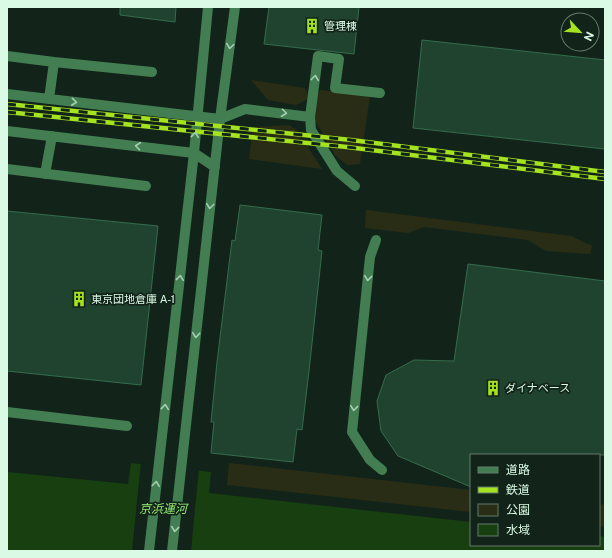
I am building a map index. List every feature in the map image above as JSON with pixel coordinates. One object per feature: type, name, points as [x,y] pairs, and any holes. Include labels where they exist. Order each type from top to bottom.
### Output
[{"type":"street","points":[[149,551],[194,153],[208,7]]},
{"type":"street","points":[[172,551],[220,119],[235,7]]},
{"type":"street","points":[[7,56],[152,72]]},
{"type":"street","points":[[355,186],[337,171],[311,130],[310,116],[318,56],[339,58],[335,88],[380,93]]},
{"type":"street","points":[[49,99],[54,62]]},
{"type":"street","points":[[7,94],[220,119],[245,109],[310,116]]},
{"type":"street","points":[[7,131],[194,153],[215,167]]},
{"type":"street","points":[[45,174],[52,136]]},
{"type":"street","points":[[7,169],[146,186]]},
{"type":"street","points":[[376,240],[370,257],[352,432],[370,460],[382,470]]},
{"type":"street","points":[[7,412],[127,426]]},
{"type":"green space","points":[[251,80],[305,88],[310,98],[296,105],[268,100]]},
{"type":"green space","points":[[320,90],[370,95],[360,164],[347,165],[335,155],[312,115],[314,103]]},
{"type":"green space","points":[[289,125],[297,130],[322,169],[249,159],[253,127]]},
{"type":"green space","points":[[366,210],[571,236],[592,246],[590,254],[546,251],[528,240],[424,227],[408,233],[365,228]]},
{"type":"green space","points":[[229,463],[470,490],[470,512],[227,485]]},
{"type":"green space","points":[[600,504],[605,505],[605,527],[600,526]]},
{"type":"water","name":"京浜運河","points":[[131,463],[211,472],[209,493],[470,522],[470,546],[600,546],[600,536],[605,537],[605,551],[7,551],[7,472],[128,484]]},
{"type":"pier","points":[[141,462],[199,468],[191,551],[132,551]]},
{"type":"building","points":[[120,7],[176,7],[175,22],[120,15]]},
{"type":"building","name":"管理棟","points":[[269,7],[359,7],[354,54],[264,44]]},
{"type":"building","points":[[422,40],[605,60],[605,149],[413,128]]},
{"type":"building","points":[[240,205],[322,215],[318,250],[322,251],[309,371],[302,430],[297,429],[293,462],[211,453],[214,422],[211,422],[217,362],[232,240],[235,241]]},
{"type":"building","name":"東京団地倉庫 A-1","points":[[7,211],[158,226],[141,385],[7,371]]},
{"type":"building","name":"ダイナベース","points":[[468,264],[605,281],[605,455],[470,454],[470,487],[398,456],[381,431],[377,401],[386,375],[414,360],[454,361]]},
{"type":"railway","points":[[7,104],[351,140],[605,172]]},
{"type":"railway","points":[[7,112],[347,147],[605,179]]},
{"type":"place","name":"管理棟","points":[[312,26]]},
{"type":"place","name":"東京団地倉庫 A-1","points":[[79,299]]},
{"type":"place","name":"ダイナベース","points":[[493,388]]}]
